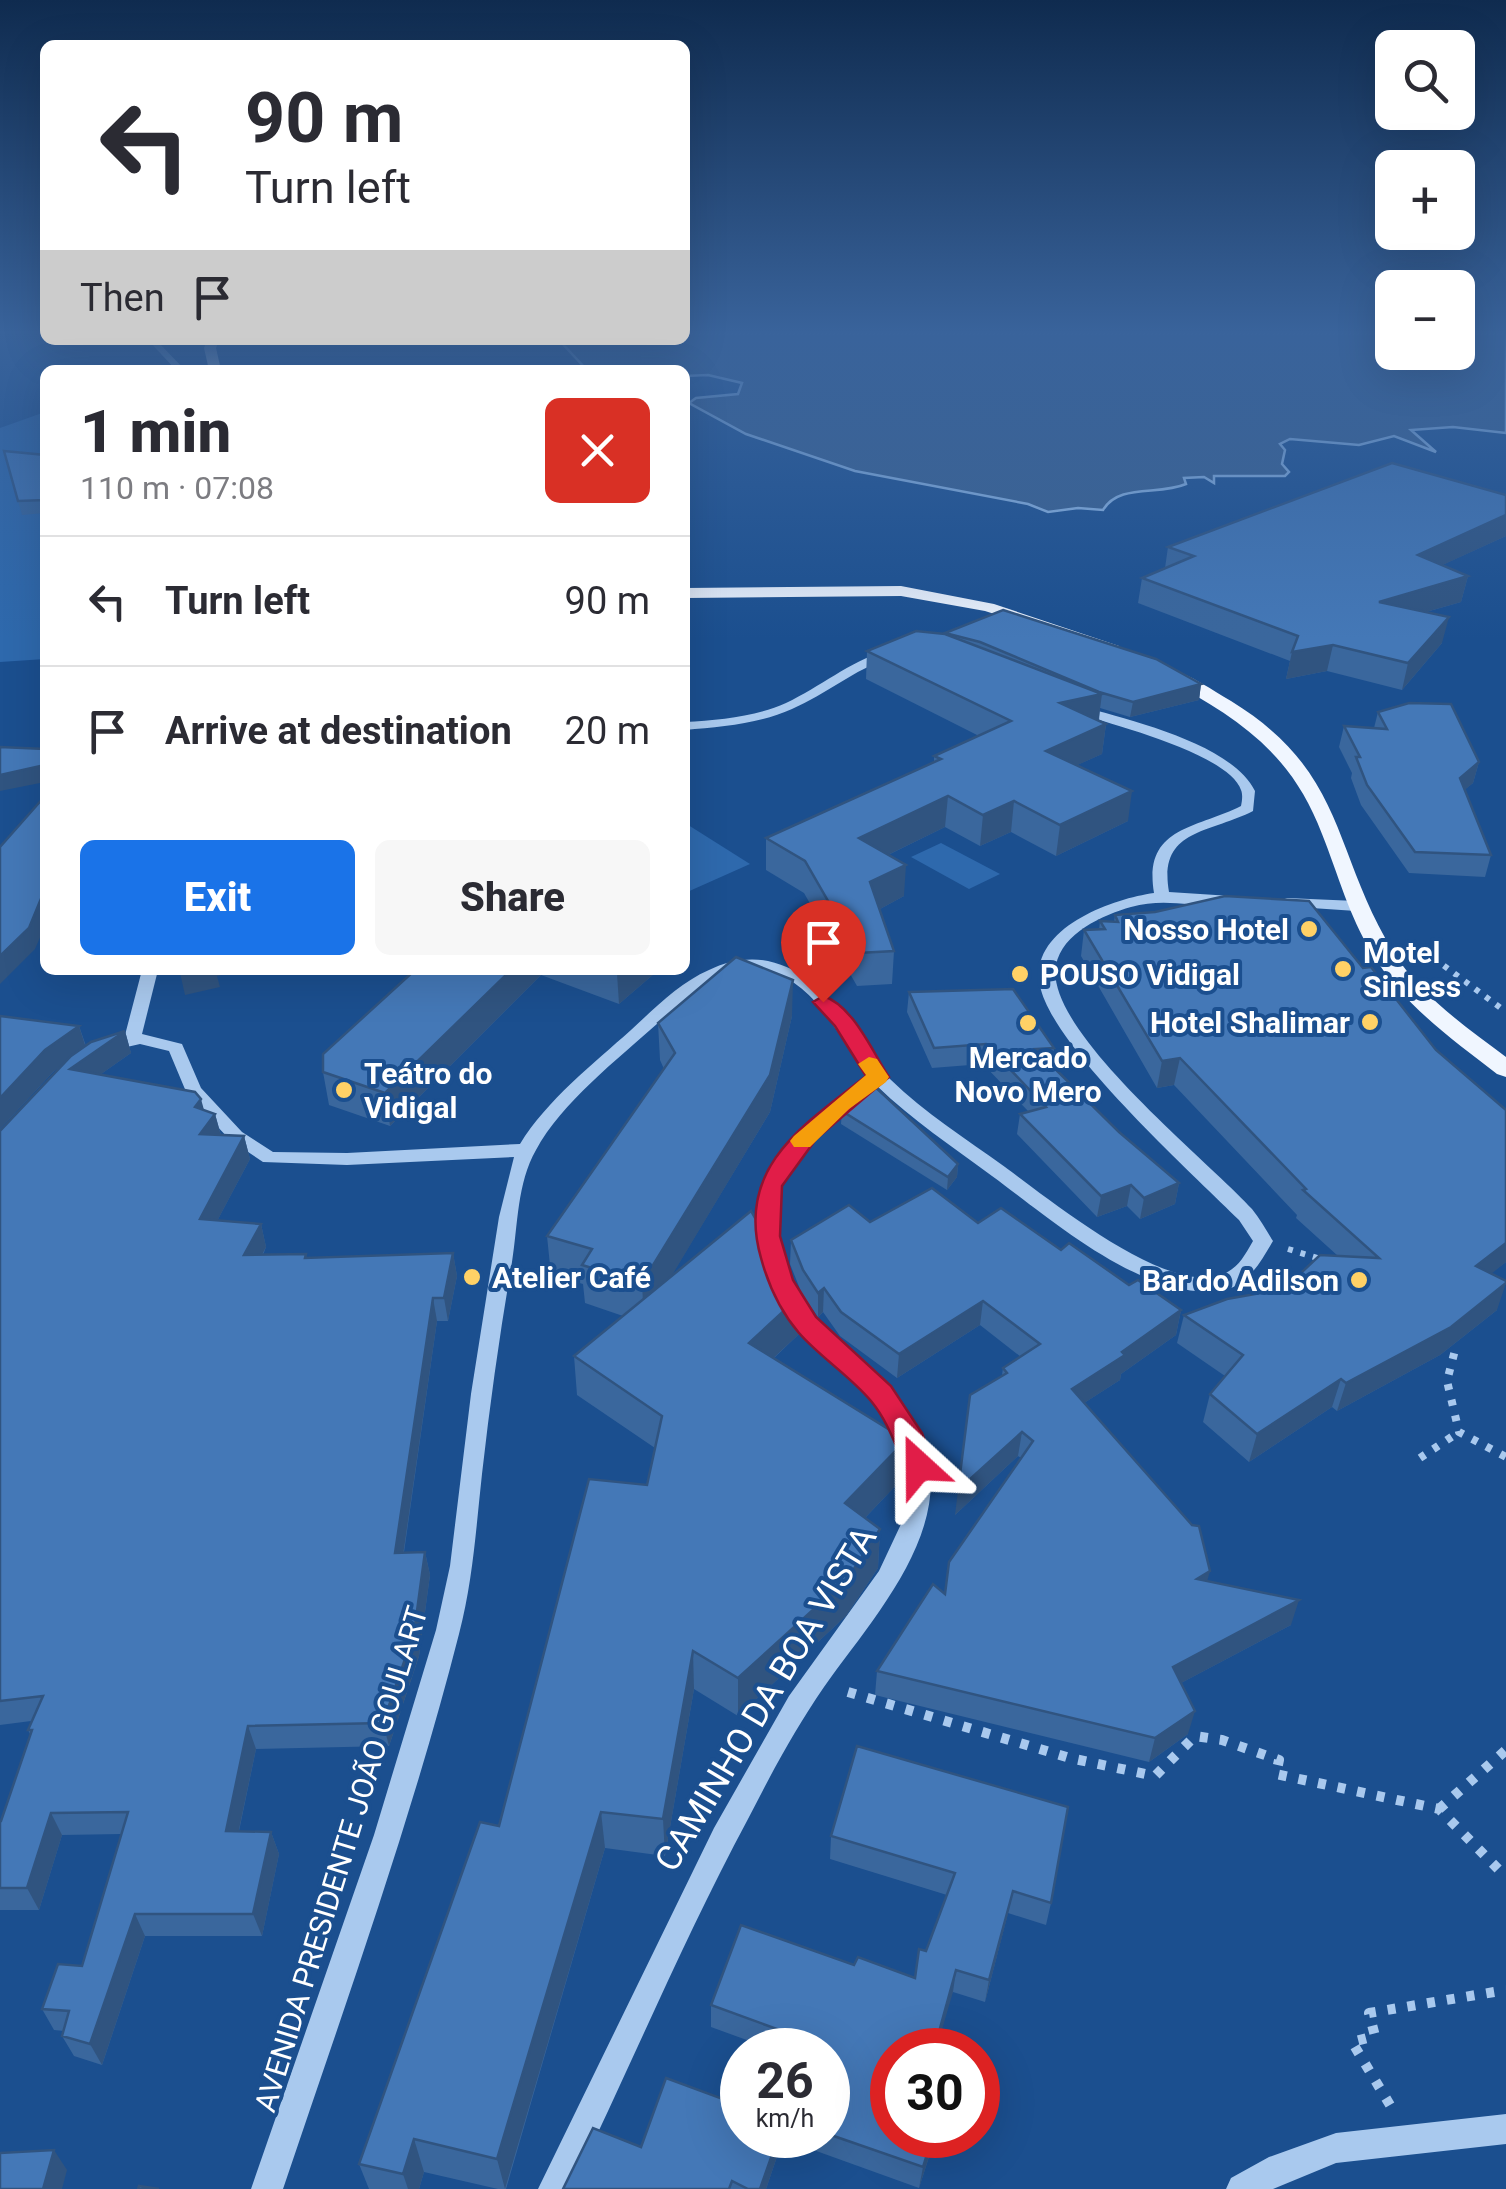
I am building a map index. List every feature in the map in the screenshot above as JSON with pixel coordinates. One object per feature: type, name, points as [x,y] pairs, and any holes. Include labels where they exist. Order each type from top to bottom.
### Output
[{"type":"main road","points":[[690,593],[902,591],[1038,620],[1138,658],[1208,694],[1263,732],[1291,759],[1314,791],[1356,906],[1386,959],[1435,1010],[1506,1069]]},
{"type":"street","points":[[690,725],[748,718],[786,708],[866,660],[907,652]]},
{"type":"street","points":[[1066,704],[1188,747],[1245,782],[1250,795],[1248,808],[1230,819],[1191,831],[1170,843],[1158,857],[1155,872],[1162,897]]},
{"type":"street","points":[[1263,1241],[1246,1215],[1112,1079],[1070,1026],[1048,986],[1048,963],[1062,938],[1121,906],[1162,897],[1356,906]]},
{"type":"street","name":"AVENIDA PRESIDENTE JOÃO GOULART","points":[[267,2189],[368,1894],[434,1680],[460,1576],[488,1340],[514,1185],[524,1150],[549,1120],[680,994],[716,971],[743,962],[786,971],[804,983],[843,1022],[878,1077],[932,1124],[1070,1226],[1127,1261],[1175,1281],[1219,1284],[1242,1276],[1258,1260],[1263,1241]]},
{"type":"street","points":[[134,1038],[149,975]]},
{"type":"street","points":[[94,1054],[134,1038],[154,1038],[176,1048],[192,1090],[236,1136],[270,1158],[524,1150]]},
{"type":"street","name":"CAMINHO DA BOA VISTA","points":[[554,2189],[708,1862],[814,1681],[896,1562],[916,1512],[919,1466],[912,1441],[881,1394],[806,1324],[780,1281],[767,1236],[770,1186],[808,1133],[878,1077]]},
{"type":"street","points":[[1242,2189],[1280,2168],[1336,2148],[1506,2128]]},
{"type":"path","points":[[1263,1241],[1335,1264]]},
{"type":"path","points":[[1441,1336],[1455,1350],[1446,1369],[1447,1396],[1459,1432],[1506,1457]]},
{"type":"path","points":[[1420,1458],[1459,1432]]},
{"type":"path","points":[[814,1681],[1070,1758],[1155,1776],[1195,1736],[1222,1740],[1279,1760],[1276,1774],[1439,1808],[1506,1876]]},
{"type":"path","points":[[1439,1808],[1506,1750]]},
{"type":"path","points":[[1411,2138],[1352,2042],[1374,2036],[1369,2013],[1506,1990]]},
{"type":"shaded area","points":[[0,435],[40,435],[40,659],[0,662]]},
{"type":"shaded area","points":[[749,435],[1417,435],[1436,452],[1394,436],[1359,445],[1290,439],[1280,444],[1285,450],[1282,464],[1289,472],[1285,476],[1214,476],[1214,483],[1204,477],[1184,478],[1186,484],[1119,496],[1103,510],[1048,512],[1028,504],[855,471]]},
{"type":"shaded area","points":[[690,826],[750,864],[690,891]]},
{"type":"shaded area","points":[[941,843],[1000,874],[969,889],[911,857]]},
{"type":"building","points":[[4,451],[40,455],[40,500],[18,501]]},
{"type":"building","points":[[1392,463],[1506,495],[1506,515],[1418,555],[1468,576],[1379,602],[1449,617],[1408,663],[1333,645],[1292,652],[1298,636],[1142,578],[1194,556],[1168,547]]},
{"type":"building","points":[[1003,610],[1156,659],[1201,684],[1133,702],[1099,692],[980,642],[945,633]]},
{"type":"building","points":[[916,631],[945,634],[1102,694],[1060,703],[1106,724],[1046,751],[1132,791],[1060,825],[1014,801],[983,815],[948,796],[859,838],[906,865],[870,882],[894,951],[858,953],[805,861],[766,838],[941,759],[934,756],[1011,721],[867,651]]},
{"type":"building","points":[[1409,703],[1451,704],[1479,762],[1460,778],[1491,855],[1415,852],[1367,785],[1356,757],[1360,757],[1344,726],[1387,729],[1378,712]]},
{"type":"building","points":[[0,747],[40,749],[40,766],[0,775]]},
{"type":"building","points":[[40,802],[40,901],[29,928],[0,956],[0,847]]},
{"type":"building","points":[[1225,896],[1309,901],[1363,968],[1371,967],[1436,1050],[1506,1110],[1506,1243],[1476,1266],[1506,1283],[1451,1327],[1346,1383],[1341,1379],[1257,1434],[1210,1394],[1243,1355],[1184,1315],[1227,1299],[1284,1289],[1320,1255],[1379,1258],[1303,1190],[1306,1189],[1180,1058],[1162,1061],[1084,930],[1105,929],[1100,921],[1118,922],[1115,915],[1155,912]]},
{"type":"building","points":[[736,957],[793,980],[770,1075],[642,1283],[582,1265],[592,1249],[547,1236],[675,1053],[658,1023]]},
{"type":"building","points":[[410,975],[506,975],[385,1093],[323,1072],[323,1054]]},
{"type":"building","points":[[1013,989],[1054,1048],[1035,1049],[1119,1132],[1179,1183],[1144,1198],[1131,1185],[1101,1196],[1020,1114],[1046,1107],[986,1044],[934,1048],[909,992]]},
{"type":"building","points":[[0,1016],[79,1026],[45,1050],[0,1098]]},
{"type":"building","points":[[125,1031],[70,1069],[195,1092],[201,1099],[195,1107],[215,1114],[200,1134],[244,1136],[200,1219],[261,1224],[244,1255],[306,1254],[305,1258],[453,1253],[444,1298],[433,1298],[395,1553],[425,1552],[414,1633],[383,1723],[248,1726],[226,1831],[271,1832],[253,1914],[135,1914],[90,2044],[62,2036],[69,2011],[42,2009],[58,1964],[82,1966],[128,1812],[51,1813],[27,1888],[0,1888],[0,1821],[32,1730],[28,1730],[43,1696],[0,1701],[0,1131],[71,1056],[91,1042]]},
{"type":"building","points":[[871,1083],[958,1164],[948,1177],[842,1111]]},
{"type":"building","points":[[932,1188],[978,1223],[1001,1208],[1061,1250],[1069,1243],[1129,1285],[1138,1280],[1181,1310],[1122,1352],[1125,1355],[1072,1389],[1192,1525],[1199,1526],[1210,1571],[1197,1579],[1299,1600],[1173,1667],[1195,1711],[1155,1738],[877,1671],[933,1584],[945,1594],[949,1562],[1033,1441],[1022,1432],[958,1490],[970,1395],[1007,1373],[1003,1368],[1040,1344],[983,1301],[899,1354],[841,1312],[824,1288],[818,1293],[791,1240],[849,1205],[870,1222]]},
{"type":"building","points":[[751,1211],[800,1296],[749,1343],[906,1440],[845,1503],[880,1529],[848,1578],[738,1678],[693,1651],[663,1819],[601,1812],[497,2159],[414,2139],[403,2174],[359,2164],[480,1822],[499,1826],[589,1479],[647,1485],[662,1416],[574,1356]]},
{"type":"building","points":[[857,1746],[1068,1807],[1051,1903],[1013,1891],[989,1980],[956,1970],[940,2028],[870,2028],[870,2149],[850,2142],[850,2028],[774,2028],[711,2005],[741,1925],[854,1965],[858,1957],[915,1978],[919,1949],[926,1951],[955,1873],[831,1836]]},
{"type":"building","points":[[666,2078],[720,2098],[720,2158],[771,2158],[760,2189],[748,2189],[732,2181],[729,2189],[563,2189],[593,2128],[641,2147]]},
{"type":"building","points":[[54,2150],[43,2189],[0,2189],[0,2153]]},
{"type":"building","points":[[897,2158],[926,2158],[923,2167]]},
{"type":"slow traffic","points":[[802,1141],[841,1104],[878,1077],[869,1064]]},
{"type":"place","name":"Nosso Hotel","points":[[1309,929]]},
{"type":"place","name":"Motel Sinless","points":[[1343,969]]},
{"type":"place","name":"POUSO Vidigal","points":[[1020,974]]},
{"type":"place","name":"Hotel Shalimar","points":[[1370,1022]]},
{"type":"place","name":"Mercado Novo Mero","points":[[1028,1023]]},
{"type":"place","name":"Teátro do Vidigal","points":[[344,1090]]},
{"type":"place","name":"Atelier Café","points":[[472,1277]]},
{"type":"place","name":"Bar do Adilson","points":[[1359,1280]]},
{"type":"route","points":[[823,1002],[843,1022],[878,1077],[808,1133],[770,1186],[767,1236],[780,1281],[806,1324],[881,1394],[912,1441],[919,1466]]}]
